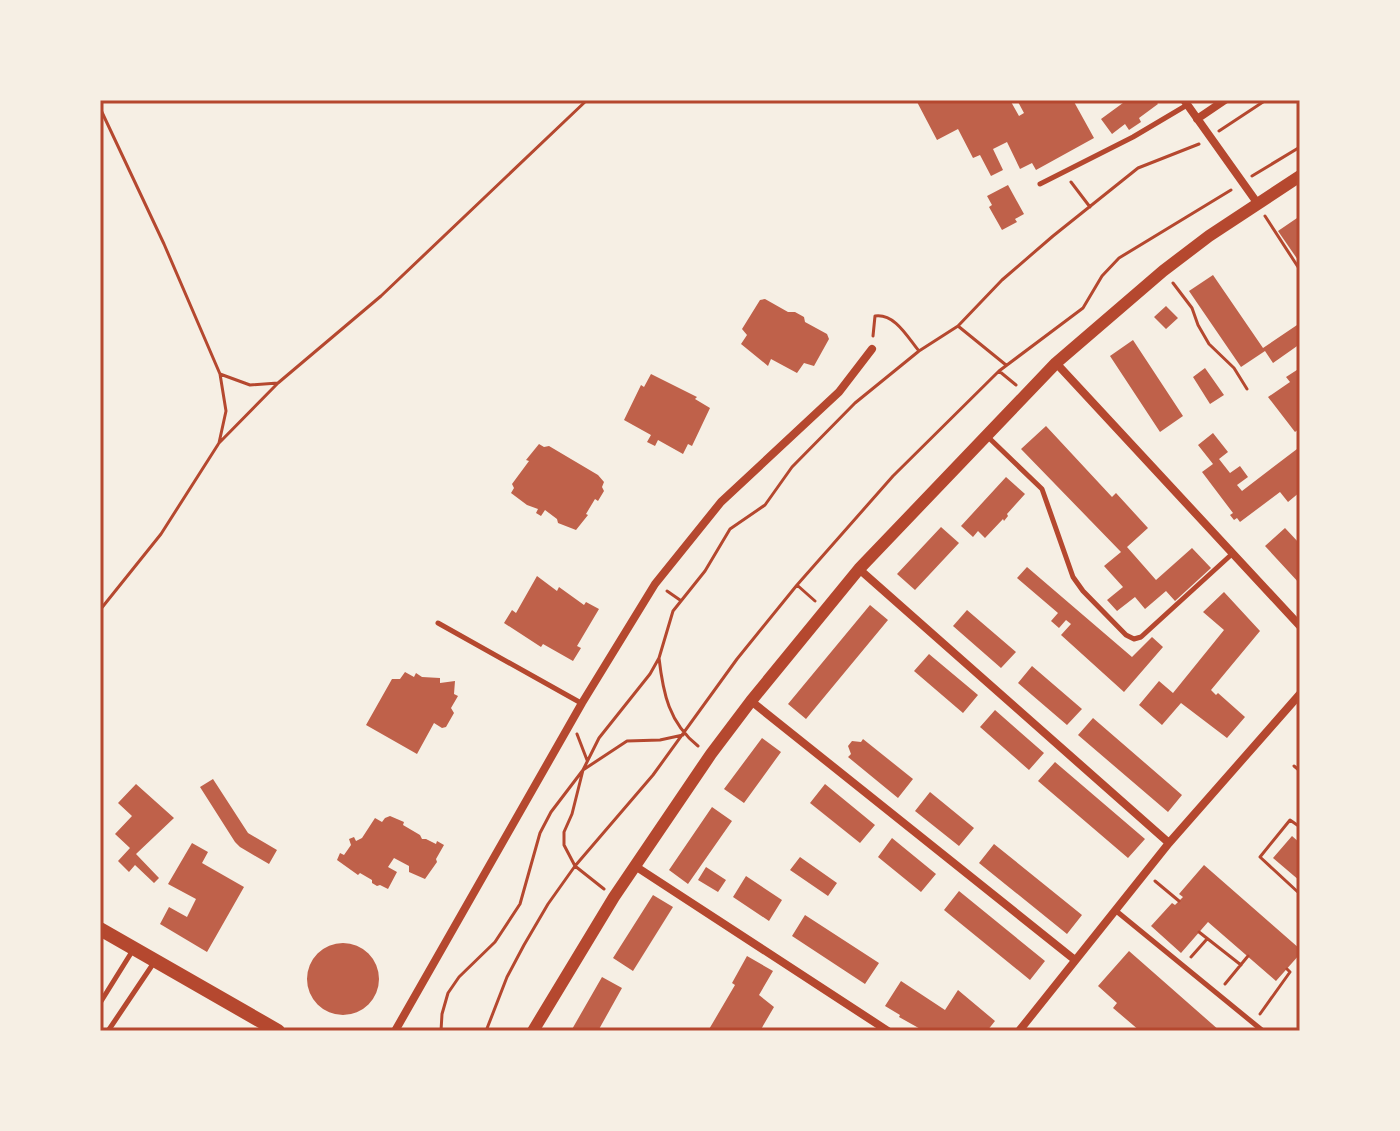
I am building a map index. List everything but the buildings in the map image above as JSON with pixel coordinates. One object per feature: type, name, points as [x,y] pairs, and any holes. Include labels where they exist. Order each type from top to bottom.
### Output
[{"type":"main road","points":[[100,929],[278,1031]]},
{"type":"street","points":[[1197,119],[1225,100]]},
{"type":"street","points":[[1185,102],[1258,204]]},
{"type":"street","points":[[533,1031],[635,866],[711,754],[859,569],[1056,363],[1163,271],[1300,176]]},
{"type":"street","points":[[395,1031],[582,703],[655,584],[721,502],[839,392],[872,349]]},
{"type":"street","points":[[1056,363],[1300,626]]},
{"type":"street","points":[[859,569],[1169,843]]},
{"type":"street","points":[[1019,1031],[1169,843],[1300,694]]},
{"type":"street","points":[[751,701],[1075,960]]},
{"type":"street","points":[[635,866],[888,1031]]},
{"type":"lane","points":[[1040,184],[1133,137],[1185,102]]},
{"type":"lane","points":[[986,435],[1042,489],[1073,577],[1126,635],[1134,639],[1141,637],[1232,554]]},
{"type":"lane","points":[[438,623],[582,703]]},
{"type":"lane","points":[[1114,910],[1263,1031]]},
{"type":"lane","points":[[100,1003],[135,948]]},
{"type":"lane","points":[[108,1031],[156,960]]},
{"type":"path","points":[[100,610],[161,534],[219,443],[278,383],[381,296],[587,100]]},
{"type":"path","points":[[1215,133],[1266,100]]},
{"type":"path","points":[[100,108],[164,244],[220,374],[226,411],[219,443]]},
{"type":"path","points":[[604,890],[575,866],[564,845],[564,832],[583,770],[599,738],[642,685],[659,658],[668,623],[680,600],[705,571],[730,529],[765,505],[792,467],[835,422],[919,351],[958,326],[1002,280],[1090,207],[1138,168],[1185,151],[1205,140]]},
{"type":"path","points":[[1247,180],[1300,147]]},
{"type":"path","points":[[1063,173],[1090,207]]},
{"type":"path","points":[[486,1031],[507,977],[524,945],[575,866],[653,775],[737,659],[797,585],[893,476],[999,371],[1083,308],[1102,276],[1119,258],[1237,186]]},
{"type":"path","points":[[1258,204],[1300,270]]},
{"type":"path","points":[[1163,271],[1192,308],[1209,344],[1234,368],[1247,389]]},
{"type":"path","points":[[872,349],[875,316],[883,315],[891,318],[919,351]]},
{"type":"path","points":[[958,326],[1006,365]]},
{"type":"path","points":[[999,371],[1016,385]]},
{"type":"path","points":[[220,374],[250,385],[278,383]]},
{"type":"path","points":[[655,584],[680,600]]},
{"type":"path","points":[[797,585],[817,602]]},
{"type":"path","points":[[659,658],[665,695],[683,735],[700,748]]},
{"type":"path","points":[[569,727],[580,739],[587,760]]},
{"type":"path","points":[[441,1031],[448,993],[506,927],[520,904],[540,833],[551,812],[583,770],[627,741],[645,738],[660,740],[683,735]]},
{"type":"path","points":[[1294,766],[1300,771]]},
{"type":"path","points":[[1300,827],[1290,820],[1260,857],[1300,894]]},
{"type":"path","points":[[1146,873],[1179,901]]},
{"type":"path","points":[[1199,932],[1241,965]]},
{"type":"path","points":[[1183,965],[1207,939]]},
{"type":"path","points":[[1217,994],[1248,956]]},
{"type":"path","points":[[1253,1023],[1290,972],[1287,969]]}]
